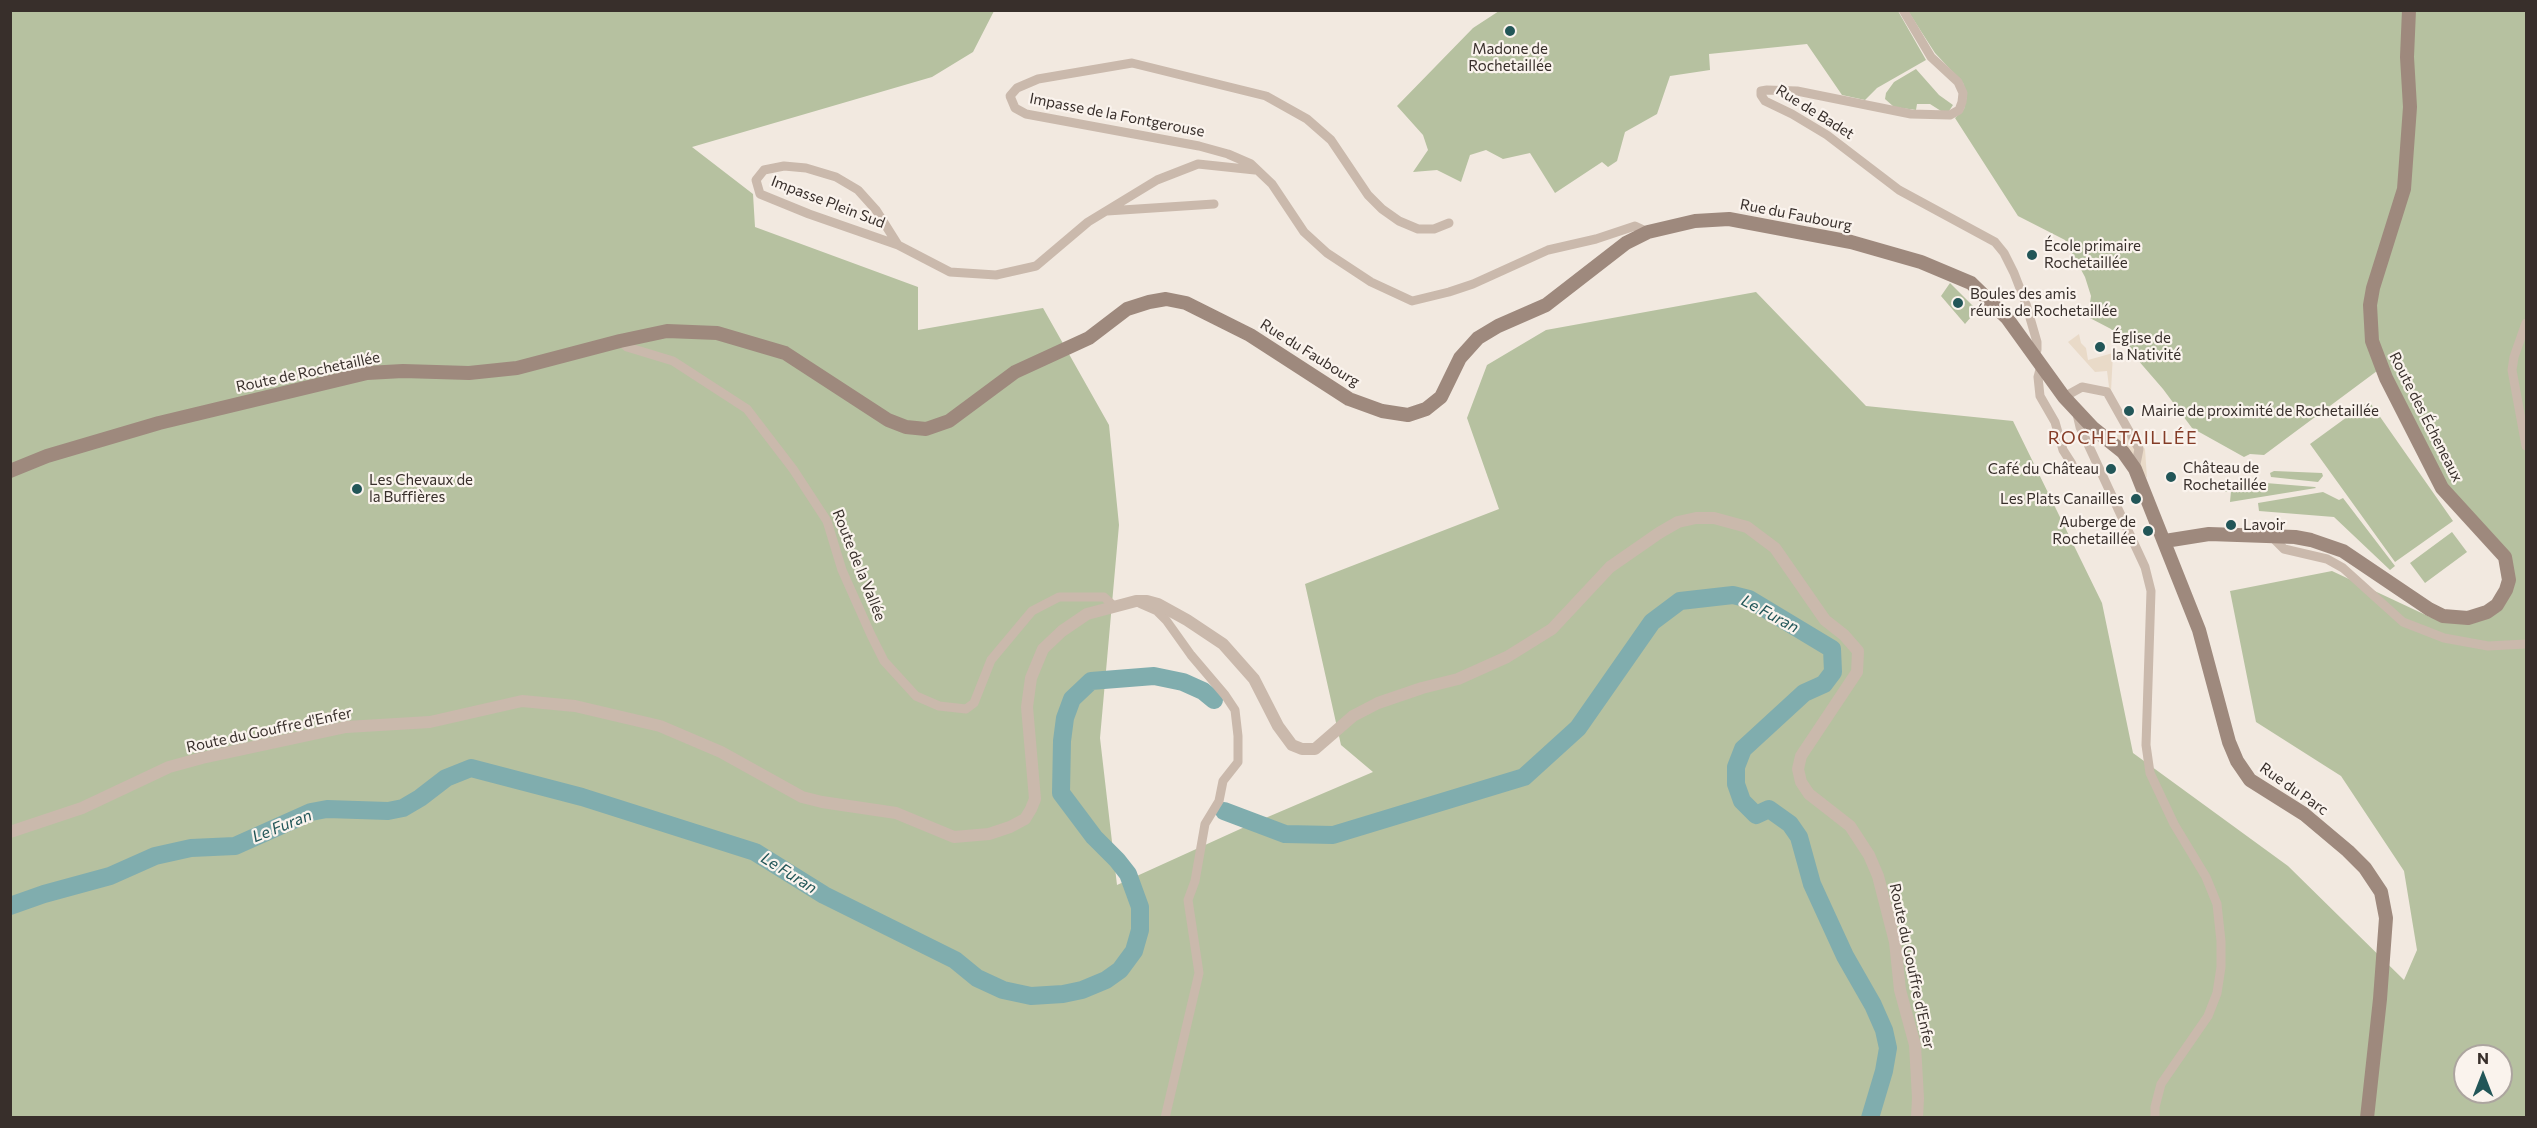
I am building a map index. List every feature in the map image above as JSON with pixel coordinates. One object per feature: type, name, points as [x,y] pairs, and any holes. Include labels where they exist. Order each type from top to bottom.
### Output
[{"type":"main road","name":"Route des Écheneaux","points":[[2165,541],[2209,534],[2311,540],[2343,551],[2443,616],[2468,618],[2487,612],[2502,598],[2509,580],[2505,557],[2442,488],[2386,378],[2372,341],[2370,305],[2373,288],[2404,189],[2410,107],[2407,57],[2409,10]]},
{"type":"main road","name":"Rue du Faubourg","points":[[620,341],[667,331],[692,330],[717,333],[758,343],[784,353],[888,420],[906,427],[926,429],[949,421],[1015,372],[1089,338],[1127,309],[1149,302],[1166,300],[1186,303],[1250,335],[1349,399],[1382,411],[1408,415],[1426,409],[1441,396],[1460,358],[1478,338],[1498,326],[1546,305],[1626,243],[1648,232],[1695,220],[1729,219],[1851,242],[1921,262],[1971,283],[1988,297],[2007,318],[2064,397],[2093,428],[2123,452],[2135,469]]},
{"type":"main road","name":"Route de Rochetaillée","points":[[10,471],[47,456],[159,423],[367,374],[403,371],[469,373],[517,368],[620,341]]},
{"type":"main road","name":"Rue du Parc","points":[[2135,469],[2199,630],[2229,742],[2243,771],[2250,780],[2304,814],[2335,839],[2365,868],[2381,892],[2386,918],[2378,1025],[2367,1118]]},
{"type":"street","name":"Rue de Badet","points":[[1903,10],[1931,57],[1958,82],[1963,93],[1959,110],[1950,115],[1911,114],[1797,92],[1767,90],[1761,92],[1761,96],[1765,101],[1827,135],[1899,190],[1995,242],[2004,253],[2026,304],[2037,342],[2037,350],[2033,354]]},
{"type":"street","name":"Impasse de la Fontgerouse","points":[[1260,171],[1251,164],[1228,154],[1199,146],[1026,114],[1015,108],[1010,96],[1017,88],[1038,79],[1132,63],[1266,96],[1307,119],[1331,140],[1368,195],[1399,221],[1418,229],[1434,229],[1449,223]]},
{"type":"street","name":"Impasse Plein Sud","points":[[898,244],[876,210],[858,190],[836,177],[806,168],[784,166],[764,170],[756,180],[760,194],[809,214],[898,244],[950,272],[996,275],[1036,266],[1088,222],[1157,180],[1198,165],[1260,171]]},
{"type":"street","points":[[1260,171],[1272,184],[1304,232],[1327,253],[1371,282],[1412,301],[1449,292],[1520,265],[1548,250],[1596,239],[1635,226],[1648,232]]},
{"type":"street","points":[[1105,211],[1214,204]]},
{"type":"street","points":[[2526,323],[2512,370],[2526,446]]},
{"type":"street","name":"Route de la Vallée","points":[[620,341],[627,347],[673,361],[747,410],[794,469],[827,521],[842,570],[884,661],[916,696],[939,706],[966,709],[974,704],[991,660],[1032,611],[1059,597],[1076,599],[1104,597],[1115,607]]},
{"type":"street","points":[[2041,366],[2038,377],[2040,396],[2055,422],[2063,450],[2072,464]]},
{"type":"street","points":[[2064,397],[2082,387],[2107,392],[2139,449],[2135,469]]},
{"type":"street","points":[[2076,409],[2080,427],[2145,567],[2151,591],[2146,745],[2150,772],[2174,824],[2206,877],[2217,904],[2221,941],[2221,967],[2217,993],[2208,1016],[2161,1084],[2155,1107],[2155,1118]]},
{"type":"street","name":"Route du Gouffre d'Enfer","points":[[10,832],[82,808],[169,767],[191,761],[346,727],[430,722],[522,701],[575,706],[660,726],[721,752],[802,796],[822,802],[896,813],[954,837],[989,834],[1011,827],[1025,819],[1035,799],[1027,707],[1031,678],[1043,649],[1062,631],[1087,614],[1136,601],[1158,604],[1187,620],[1222,644],[1254,678],[1278,726],[1292,745],[1302,749],[1315,749],[1353,716],[1378,704],[1480,670],[1534,641],[1567,615],[1610,567],[1678,522],[1696,518],[1714,518],[1731,521],[1754,532],[1775,548],[1825,620],[1844,635],[1858,651],[1857,672],[1801,756],[1798,769],[1801,782],[1809,794],[1850,826],[1869,855],[1878,876],[1895,942],[1900,990],[1915,1045],[1917,1118]]},
{"type":"street","points":[[2271,536],[2284,549],[2327,559],[2343,568],[2403,622],[2444,638],[2488,646],[2526,644]]},
{"type":"street","points":[[1136,601],[1157,611],[1166,620],[1191,655],[1226,695],[1235,710],[1238,736],[1238,762],[1223,780],[1219,801],[1205,824],[1195,881],[1188,900],[1199,972],[1165,1118]]},
{"type":"green space","points":[[10,11],[994,11],[973,52],[932,77],[692,147],[753,194],[755,227],[918,287],[918,330],[1043,308],[1109,425],[1119,525],[1100,738],[1117,885],[1373,772],[1341,745],[1305,584],[1499,509],[1467,418],[1487,365],[1546,330],[1756,292],[1866,406],[2013,421],[2102,603],[2133,753],[2288,866],[2404,980],[2417,950],[2404,871],[2341,776],[2256,722],[2230,591],[2332,571],[2430,617],[2471,622],[2500,611],[2515,576],[2446,493],[2381,368],[2264,455],[2250,454],[2244,457],[2192,428],[2163,389],[2111,329],[2088,317],[2091,296],[2085,277],[2065,240],[2018,216],[1955,118],[1964,109],[1967,95],[1963,83],[1935,53],[1908,11],[2526,11],[2526,1117],[11,1117]]},
{"type":"green space","points":[[1499,11],[1898,11],[1926,60],[1877,88],[1865,100],[1842,95],[1807,44],[1709,54],[1710,70],[1670,76],[1657,114],[1625,132],[1617,161],[1608,167],[1602,162],[1555,193],[1530,153],[1503,159],[1486,150],[1470,155],[1461,182],[1437,170],[1413,172],[1428,150],[1423,135],[1397,106],[1473,28]]},
{"type":"green space","points":[[1916,69],[1939,95],[1953,105],[1949,111],[1941,111],[1930,104],[1917,104],[1916,110],[1894,107],[1885,99],[1886,93],[1894,82]]},
{"type":"green space","name":"Boules des amis réunis de Rochetaillée","points":[[1950,283],[1977,310],[1965,324],[1941,296]]},
{"type":"green space","points":[[2369,401],[2453,521],[2395,562],[2310,444]]},
{"type":"green space","points":[[2274,471],[2322,473],[2323,476],[2318,482],[2271,477],[2270,473]]},
{"type":"green space","points":[[2241,481],[2316,488],[2230,502],[2231,491],[2225,492],[2224,484]]},
{"type":"green space","points":[[2323,492],[2339,500],[2343,498],[2395,566],[2390,570],[2334,517],[2259,511],[2258,503]]},
{"type":"green space","points":[[2452,532],[2467,552],[2425,583],[2410,563]]},
{"type":"shaded area","points":[[2079,334],[2081,343],[2086,348],[2088,360],[2113,353],[2111,391],[2098,388],[2109,387],[2107,371],[2095,372],[2068,342]]},
{"type":"shaded area","points":[[2127,423],[2145,449],[2147,478],[2130,455],[2112,440]]},
{"type":"waterway","name":"Le Furan","points":[[1224,811],[1285,834],[1333,835],[1524,777],[1578,728],[1652,622],[1680,601],[1733,595],[1749,599],[1832,649],[1833,672],[1824,684],[1804,693],[1743,749],[1736,767],[1736,784],[1742,801],[1756,815],[1769,809],[1790,824],[1799,837],[1812,884],[1845,956],[1873,1005],[1884,1030],[1888,1048],[1884,1071],[1870,1118]]},
{"type":"waterway","name":"Le Furan","points":[[10,906],[110,876],[155,856],[191,848],[235,846],[311,812],[327,809],[388,811],[403,808],[446,778],[471,768],[582,797],[755,852],[824,895],[955,960],[977,978],[1003,990],[1031,996],[1063,994],[1082,990],[1106,980],[1120,970],[1134,951],[1140,930],[1140,907],[1128,874],[1094,837],[1061,793],[1062,741],[1065,718],[1072,699],[1091,681],[1154,676],[1183,682],[1203,691],[1214,700]]},
{"type":"place","name":"Madone de Rochetaillée","points":[[1510,31]]},
{"type":"place","name":"École primaire Rochetaillée","points":[[2032,255]]},
{"type":"place","name":"Boules des amis réunis de Rochetaillée","points":[[1958,303]]},
{"type":"place","name":"Église de la Nativité","points":[[2100,347]]},
{"type":"place","name":"Mairie de proximité de Rochetaillée","points":[[2129,411]]},
{"type":"place","name":"Café du Château","points":[[2111,469]]},
{"type":"place","name":"Château de Rochetaillée","points":[[2171,477]]},
{"type":"place","name":"Les Chevaux de la Buffières","points":[[357,489]]},
{"type":"place","name":"Les Plats Canailles","points":[[2136,499]]},
{"type":"place","name":"Lavoir","points":[[2231,525]]},
{"type":"place","name":"Auberge de Rochetaillée","points":[[2148,531]]},
{"type":"district","name":"ROCHETAILLÉE","points":[[2123,438]]}]
